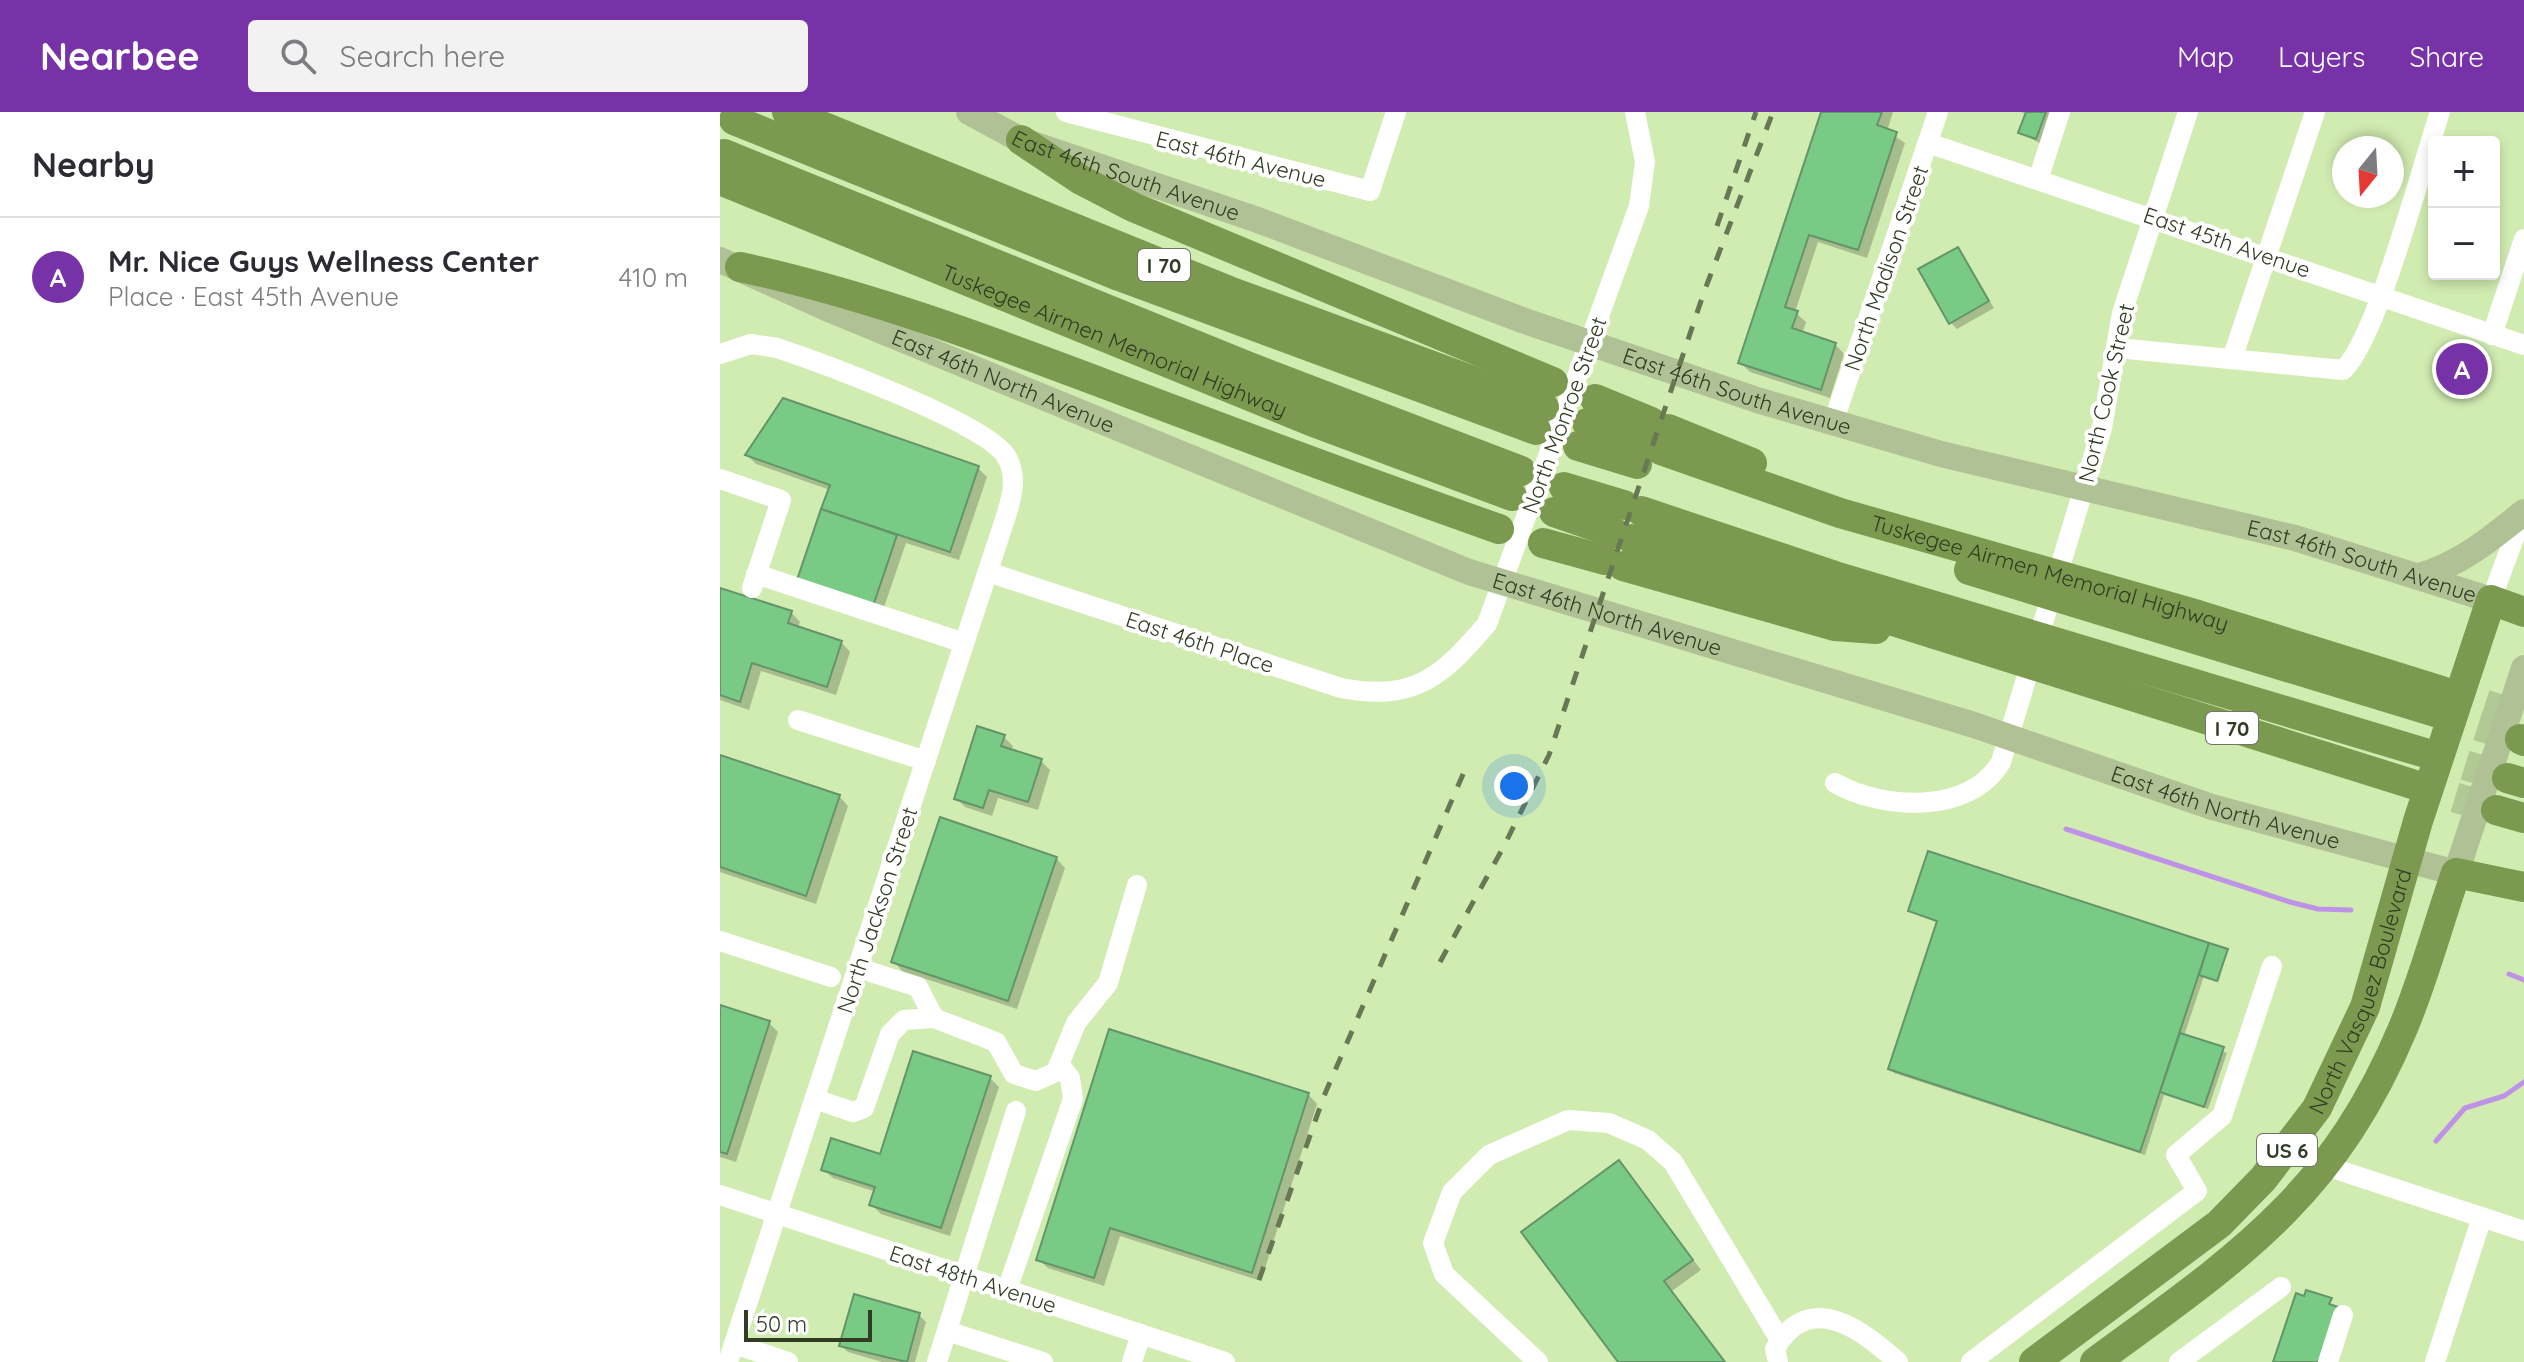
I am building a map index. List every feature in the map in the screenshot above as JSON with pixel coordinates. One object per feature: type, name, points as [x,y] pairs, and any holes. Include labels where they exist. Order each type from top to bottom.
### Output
[{"type":"highway","name":"Tuskegee Airmen Memorial Highway","points":[[787,112],[1229,291],[1567,410],[1653,446],[2044,594],[2439,702],[2198,615],[1840,513],[1653,446]]},
{"type":"highway","points":[[734,120],[1119,276],[1567,410]]},
{"type":"highway","points":[[1021,140],[1081,180],[1133,207],[1567,410]]},
{"type":"highway","name":"Tuskegee Airmen Memorial Highway","points":[[722,167],[1316,423],[1516,483]]},
{"type":"highway","points":[[730,264],[809,282],[930,318],[1506,540]]},
{"type":"highway","points":[[1559,500],[1623,535]]},
{"type":"highway","points":[[1543,543],[1623,535],[1835,576],[2422,752]]},
{"type":"highway","name":"I 70","points":[[1623,535],[1835,626],[1924,632],[2412,784]]},
{"type":"highway","name":"East 46th South Avenue","points":[[2491,600],[2524,612]]},
{"type":"highway","name":"North Vasquez Boulevard","points":[[2034,1362],[2207,1234],[2263,1179],[2299,1134],[2331,1083],[2365,1007],[2418,821],[2491,600]]},
{"type":"highway","name":"North Vasquez Boulevard","points":[[2095,1362],[2239,1255],[2281,1217],[2326,1166],[2358,1118],[2402,1031],[2456,873]]},
{"type":"highway","name":"East 46th North Avenue","points":[[2456,873],[2524,887]]},
{"type":"main road","name":"East 46th South Avenue","points":[[969,112],[1021,140],[1255,219],[1590,344],[1833,423],[1941,454],[2237,523],[2491,600]]},
{"type":"main road","name":"East 46th North Avenue","points":[[730,264],[882,332],[1502,583],[2010,737],[2212,807],[2456,873]]},
{"type":"main road","points":[[2419,576],[2459,561],[2524,512]]},
{"type":"main road","name":"North Vasquez Boulevard","points":[[2456,873],[2521,677]]},
{"type":"street","name":"East 46th Avenue","points":[[1066,112],[1124,120],[1370,191],[1396,112]]},
{"type":"street","name":"North Monroe Street","points":[[1416,685],[1448,668],[1471,646],[1487,624],[1502,583],[1506,540],[1567,410],[1642,191],[1645,152],[1635,112]]},
{"type":"street","name":"North Madison Street","points":[[1833,423],[1938,112]]},
{"type":"street","points":[[2038,180],[2060,112]]},
{"type":"street","name":"North Cook Street","points":[[1835,783],[1884,803],[1962,798],[1997,768],[2010,737],[2104,419],[2122,313],[2188,112]]},
{"type":"street","points":[[2232,359],[2315,112]]},
{"type":"street","points":[[2117,348],[2343,370],[2355,359],[2381,294],[2440,112]]},
{"type":"street","name":"East 45th Avenue","points":[[1928,143],[2381,294],[2492,335],[2524,343]]},
{"type":"street","points":[[2492,335],[2524,239]]},
{"type":"street","name":"North Jackson Street","points":[[720,354],[751,344],[788,352],[969,427],[1007,456],[1013,472],[1011,497],[988,572],[731,1353]]},
{"type":"street","points":[[720,479],[781,500],[754,581],[964,643]]},
{"type":"street","points":[[2491,600],[2524,512]]},
{"type":"street","name":"East 46th Place","points":[[988,572],[1341,688],[1368,692],[1416,685]]},
{"type":"street","points":[[798,720],[926,761]]},
{"type":"street","points":[[815,1099],[853,1112],[864,1108],[890,1034],[904,1020],[934,1018],[996,1042],[1014,1074],[1036,1081],[1056,1072],[1076,1023],[1108,983],[1137,885]]},
{"type":"street","points":[[720,941],[831,977]]},
{"type":"street","points":[[1971,1362],[2197,1191],[2176,1155],[2222,1116],[2272,966]]},
{"type":"street","points":[[858,968],[918,987],[934,1018]]},
{"type":"street","points":[[1007,1290],[1073,1099],[1070,1078],[1059,1064]]},
{"type":"street","points":[[937,1362],[1016,1111]]},
{"type":"street","points":[[1538,1362],[1444,1274],[1433,1243],[1452,1192],[1489,1155],[1568,1120],[1609,1123],[1648,1140],[1673,1162],[1780,1340]]},
{"type":"street","points":[[2326,1166],[2524,1231]]},
{"type":"street","name":"East 48th Avenue","points":[[720,1195],[1141,1334],[1202,1358],[1225,1362]]},
{"type":"street","points":[[2435,1362],[2482,1217]]},
{"type":"street","points":[[2179,1362],[2281,1287]]},
{"type":"street","points":[[2328,1362],[2343,1315]]},
{"type":"street","points":[[1778,1362],[1775,1349],[1780,1340],[1807,1320],[1829,1318],[1861,1330],[1898,1362]]},
{"type":"street","points":[[947,1331],[1043,1362]]},
{"type":"street","points":[[1132,1362],[1141,1334]]},
{"type":"street","points":[[731,1353],[788,1362]]},
{"type":"building","points":[[1821,112],[1882,112],[1877,125],[1897,132],[1858,250],[1809,235],[1785,307],[1798,311],[1792,328],[1836,343],[1821,390],[1738,363]]},
{"type":"building","points":[[2026,112],[2046,112],[2036,139],[2018,133]]},
{"type":"building","points":[[1958,247],[1989,301],[1949,324],[1918,269]]},
{"type":"building","points":[[2457,352],[2476,358],[2467,387],[2448,381]]},
{"type":"building","points":[[783,398],[979,466],[950,552],[821,509],[830,485],[745,455]]},
{"type":"building","points":[[821,509],[897,535],[873,606],[797,580]]},
{"type":"building","points":[[720,588],[792,611],[788,623],[842,641],[827,687],[752,663],[740,702],[720,695]]},
{"type":"building","points":[[977,726],[1005,735],[1001,746],[1042,759],[1028,802],[989,790],[983,808],[954,799]]},
{"type":"building","points":[[720,755],[840,795],[806,896],[720,867]]},
{"type":"building","points":[[940,817],[1057,857],[1008,1001],[891,962]]},
{"type":"building","points":[[1928,851],[2209,943],[2140,1152],[1888,1069],[1937,921],[1908,911]]},
{"type":"building","points":[[2209,943],[2228,949],[2217,981],[2199,975]]},
{"type":"building","points":[[720,1005],[770,1021],[727,1154],[720,1152]]},
{"type":"building","points":[[1109,1029],[1309,1093],[1252,1273],[1110,1228],[1094,1278],[1036,1260]]},
{"type":"building","points":[[2180,1033],[2224,1047],[2204,1107],[2160,1092]]},
{"type":"building","points":[[913,1051],[991,1076],[941,1228],[869,1205],[875,1187],[821,1170],[831,1138],[880,1154]]},
{"type":"building","points":[[1619,1160],[1693,1260],[1664,1281],[1725,1362],[1618,1362],[1521,1232]]},
{"type":"building","points":[[2306,1290],[2332,1298],[2329,1304],[2338,1307],[2319,1362],[2273,1362],[2296,1293],[2304,1296]]},
{"type":"building","points":[[854,1294],[920,1313],[907,1362],[839,1346]]},
{"type":"waterway","points":[[2066,829],[2290,902],[2318,909],[2351,910]]},
{"type":"waterway","points":[[2509,974],[2524,980]]},
{"type":"waterway","points":[[2436,1141],[2465,1108],[2504,1096],[2524,1082]]},
{"type":"tunnel","points":[[2442,691],[2524,717]]},
{"type":"tunnel","points":[[2435,712],[2520,739]]},
{"type":"tunnel","points":[[2422,752],[2507,778]]},
{"type":"tunnel","points":[[2412,784],[2496,810]]},
{"type":"railway","points":[[1717,226],[1756,112]]},
{"type":"railway","points":[[1440,962],[1504,846],[1549,755],[1704,292],[1773,112]]},
{"type":"railway","points":[[1259,1280],[1324,1096],[1464,772]]},
{"type":"place","name":"Mr. Nice Guys Wellness Center","points":[[2462,369]]}]
